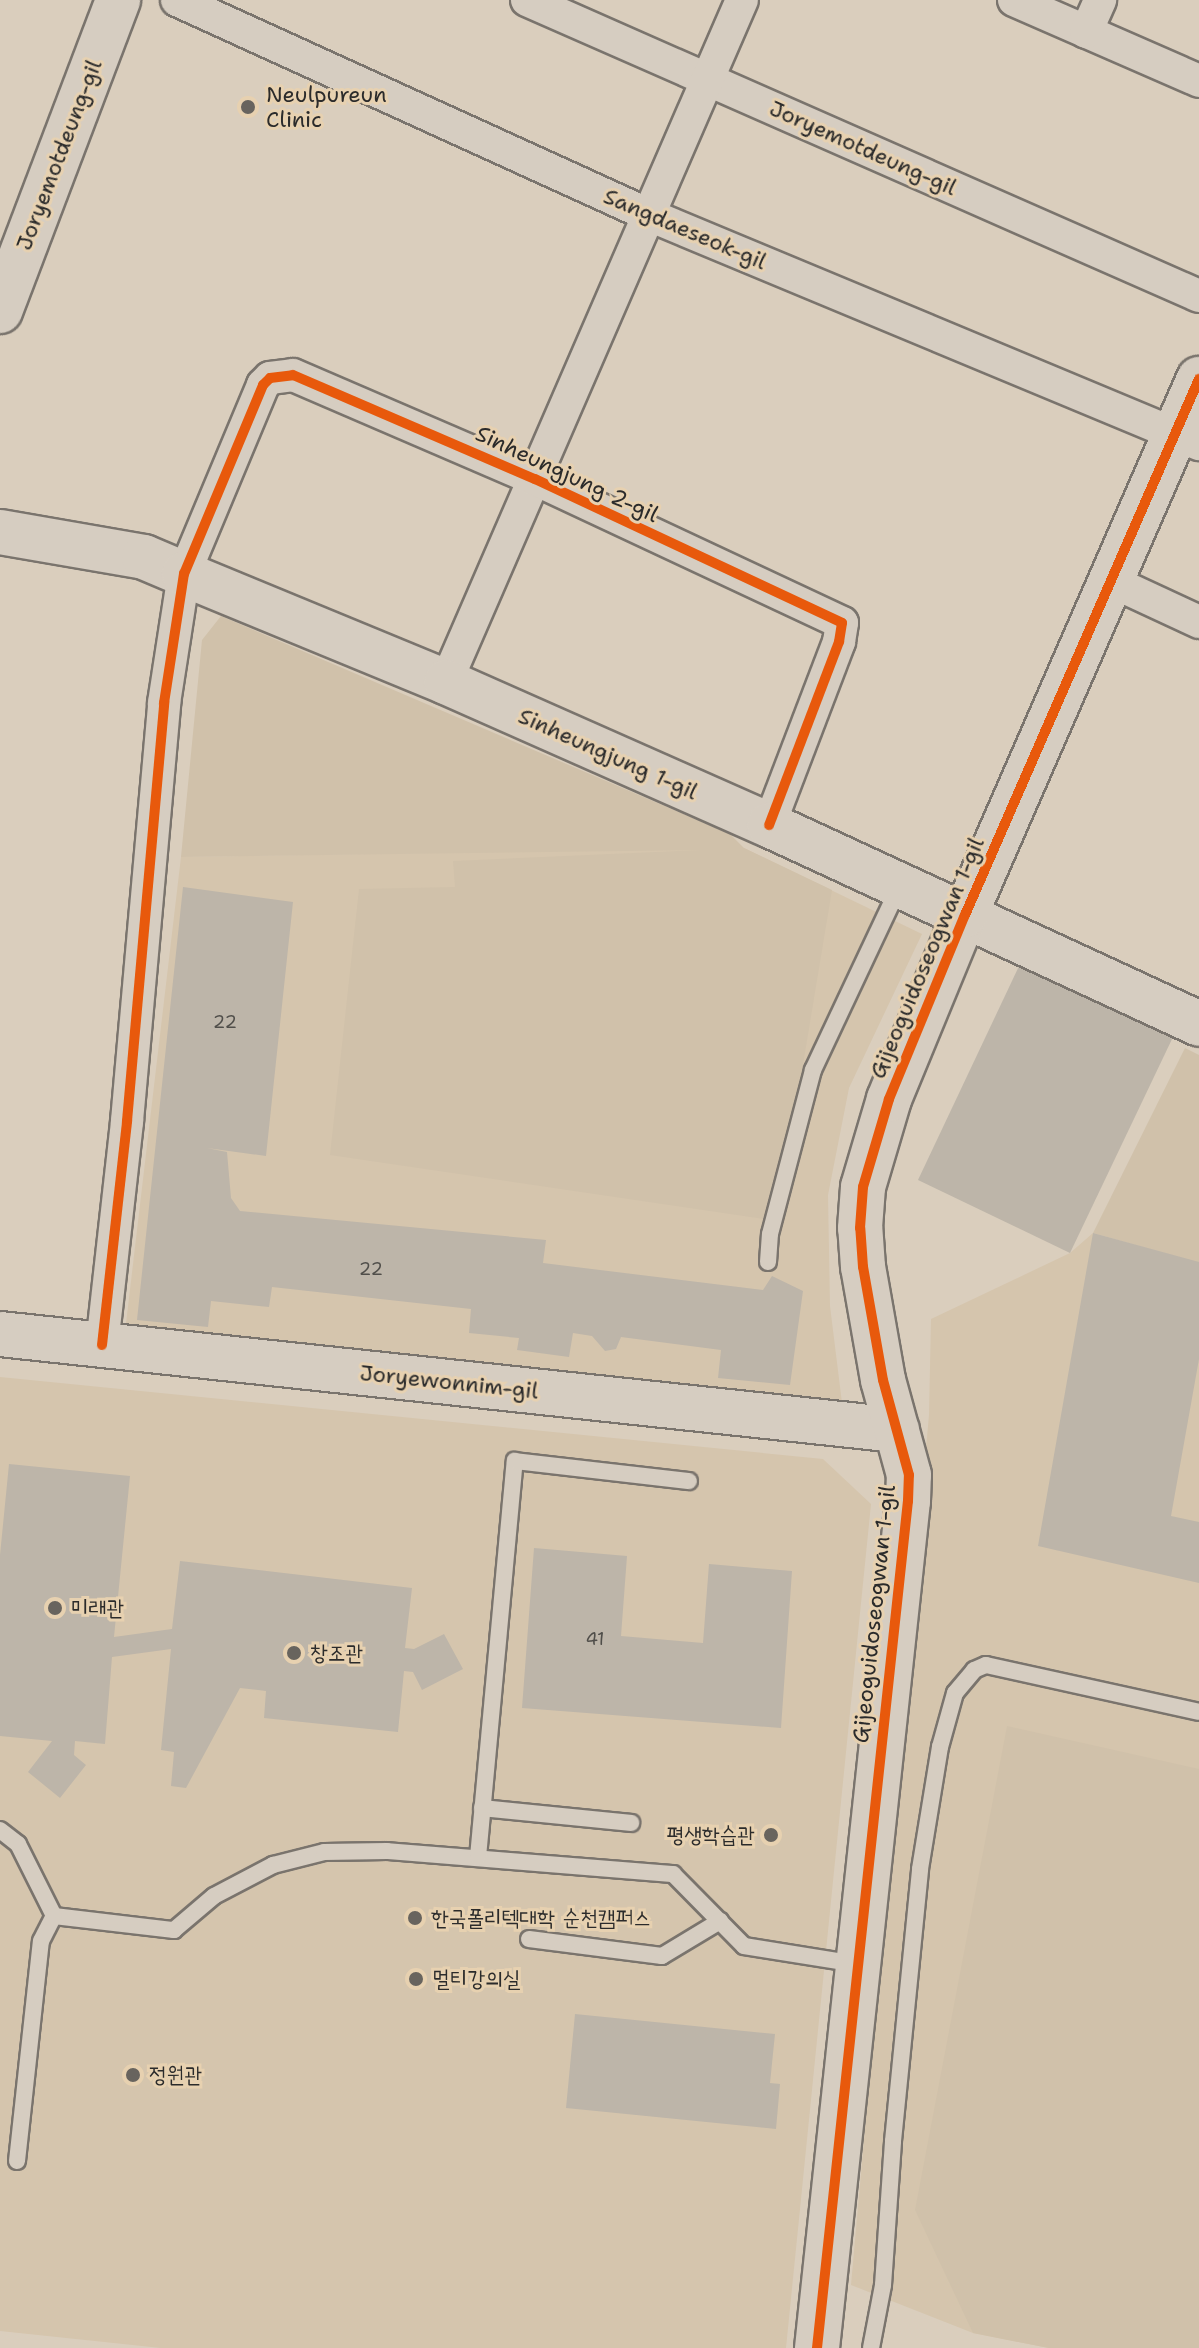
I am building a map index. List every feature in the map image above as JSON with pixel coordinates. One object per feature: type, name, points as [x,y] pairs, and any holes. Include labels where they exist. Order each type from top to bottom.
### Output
[{"type":"street","name":"Joryemotdeung-gil","points":[[0,311],[118,0]]},
{"type":"street","name":"Sangdaeseok-gil","points":[[177,0],[649,215],[1187,438]]},
{"type":"street","name":"Joryemotdeung-gil","points":[[527,0],[1199,296]]},
{"type":"street","points":[[446,682],[742,0]]},
{"type":"street","points":[[1014,0],[1199,81]]},
{"type":"street","points":[[1086,32],[1100,0]]},
{"type":"street","name":"Sinheungjung 2-gil","points":[[184,574],[263,385],[279,374],[293,375],[535,479],[842,623],[839,642],[769,825]]},
{"type":"street","name":"Gijeoguidoseogwan 1-gil","points":[[817,2348],[908,1501],[909,1475],[883,1380],[863,1267],[860,1228],[863,1187],[889,1099],[965,915],[1113,582],[1187,438],[1199,379]]},
{"type":"street","name":"Sinheungjung 1-gil","points":[[0,532],[144,557],[446,682],[769,825],[1199,1024]]},
{"type":"street","points":[[102,1345],[127,1121],[164,703],[184,574]]},
{"type":"street","points":[[1113,582],[1199,622]]},
{"type":"street","name":"Joryewonnim-gil","points":[[0,1334],[897,1430]]},
{"type":"lane","points":[[768,1262],[770,1234],[813,1070],[899,885]]},
{"type":"lane","points":[[478,1857],[515,1461],[689,1481]]},
{"type":"lane","points":[[871,2348],[883,2285],[893,2141],[920,1869],[940,1747],[955,1693],[974,1670],[986,1665],[1199,1712]]},
{"type":"lane","points":[[482,1808],[631,1823]]},
{"type":"lane","points":[[0,1830],[18,1844],[54,1916]]},
{"type":"lane","points":[[54,1916],[174,1930],[214,1896],[273,1865],[308,1855],[351,1849],[673,1874],[744,1946],[856,1964]]},
{"type":"lane","points":[[17,2161],[41,1941],[54,1916]]},
{"type":"lane","points":[[529,1939],[662,1956],[720,1921]]},
{"type":"shaded area","points":[[221,616],[730,834],[744,848],[832,890],[777,1221],[330,1155],[359,889],[455,887],[453,861],[702,850],[181,857],[202,640]]},
{"type":"shaded area","points":[[744,848],[922,934],[849,1088],[828,1195],[830,1306],[842,1403],[125,1332],[181,857]]},
{"type":"shaded area","points":[[1185,1048],[1199,1055],[1199,1263],[1093,1233]]},
{"type":"shaded area","points":[[1093,1233],[1199,1263],[1199,2348],[1049,2348],[973,2333],[851,2285],[929,1415],[931,1319],[1070,1253]]},
{"type":"shaded area","name":"한국폴리텍대학 순천캠퍼스","points":[[0,1377],[823,1459],[871,1504],[786,2348],[161,2348],[0,2331]]},
{"type":"shaded area","points":[[1007,1726],[1199,1769],[1199,2348],[1049,2348],[973,2333],[915,2210]]},
{"type":"building","points":[[183,887],[293,902],[266,1156],[207,1148],[227,1152],[231,1198],[240,1211],[546,1240],[543,1263],[763,1290],[772,1276],[803,1291],[790,1385],[718,1378],[721,1350],[621,1337],[616,1349],[605,1351],[592,1336],[573,1333],[569,1357],[517,1350],[519,1338],[469,1333],[471,1309],[272,1287],[269,1307],[211,1301],[208,1327],[137,1320]]},
{"type":"building","points":[[1020,964],[1173,1037],[1070,1253],[918,1180]]},
{"type":"building","points":[[1093,1233],[1199,1262],[1199,1359],[1171,1516],[1199,1522],[1199,1583],[1038,1546]]},
{"type":"building","points":[[9,1464],[130,1476],[114,1637],[172,1629],[180,1561],[412,1588],[405,1648],[414,1649],[444,1634],[463,1669],[422,1690],[413,1672],[404,1671],[398,1732],[264,1718],[266,1691],[240,1688],[186,1788],[171,1786],[174,1752],[161,1750],[171,1649],[112,1657],[105,1744],[75,1741],[74,1755],[86,1765],[60,1798],[28,1772],[52,1741],[0,1736],[0,1555]]},
{"type":"building","points":[[534,1548],[627,1556],[621,1636],[703,1643],[709,1564],[792,1571],[781,1728],[522,1708]]},
{"type":"building","points":[[575,2014],[775,2034],[770,2083],[780,2084],[776,2129],[566,2108]]},
{"type":"cycle path","points":[[102,1345],[127,1121],[164,703],[184,574],[263,385],[270,378],[293,375],[535,479],[842,623],[839,642],[769,825]]},
{"type":"cycle path","points":[[817,2348],[908,1501],[909,1475],[883,1380],[863,1267],[860,1228],[863,1187],[889,1099],[965,915],[1199,379]]},
{"type":"place","name":"Neulpureun Clinic","points":[[248,107]]},
{"type":"place","name":"미래관","points":[[55,1608]]},
{"type":"place","name":"창조관","points":[[294,1653]]},
{"type":"place","name":"평생학습관","points":[[771,1835]]},
{"type":"place","name":"한국폴리텍대학 순천캠퍼스","points":[[415,1918]]},
{"type":"place","name":"멀티강의실","points":[[416,1979]]},
{"type":"place","name":"정원관","points":[[133,2075]]}]
